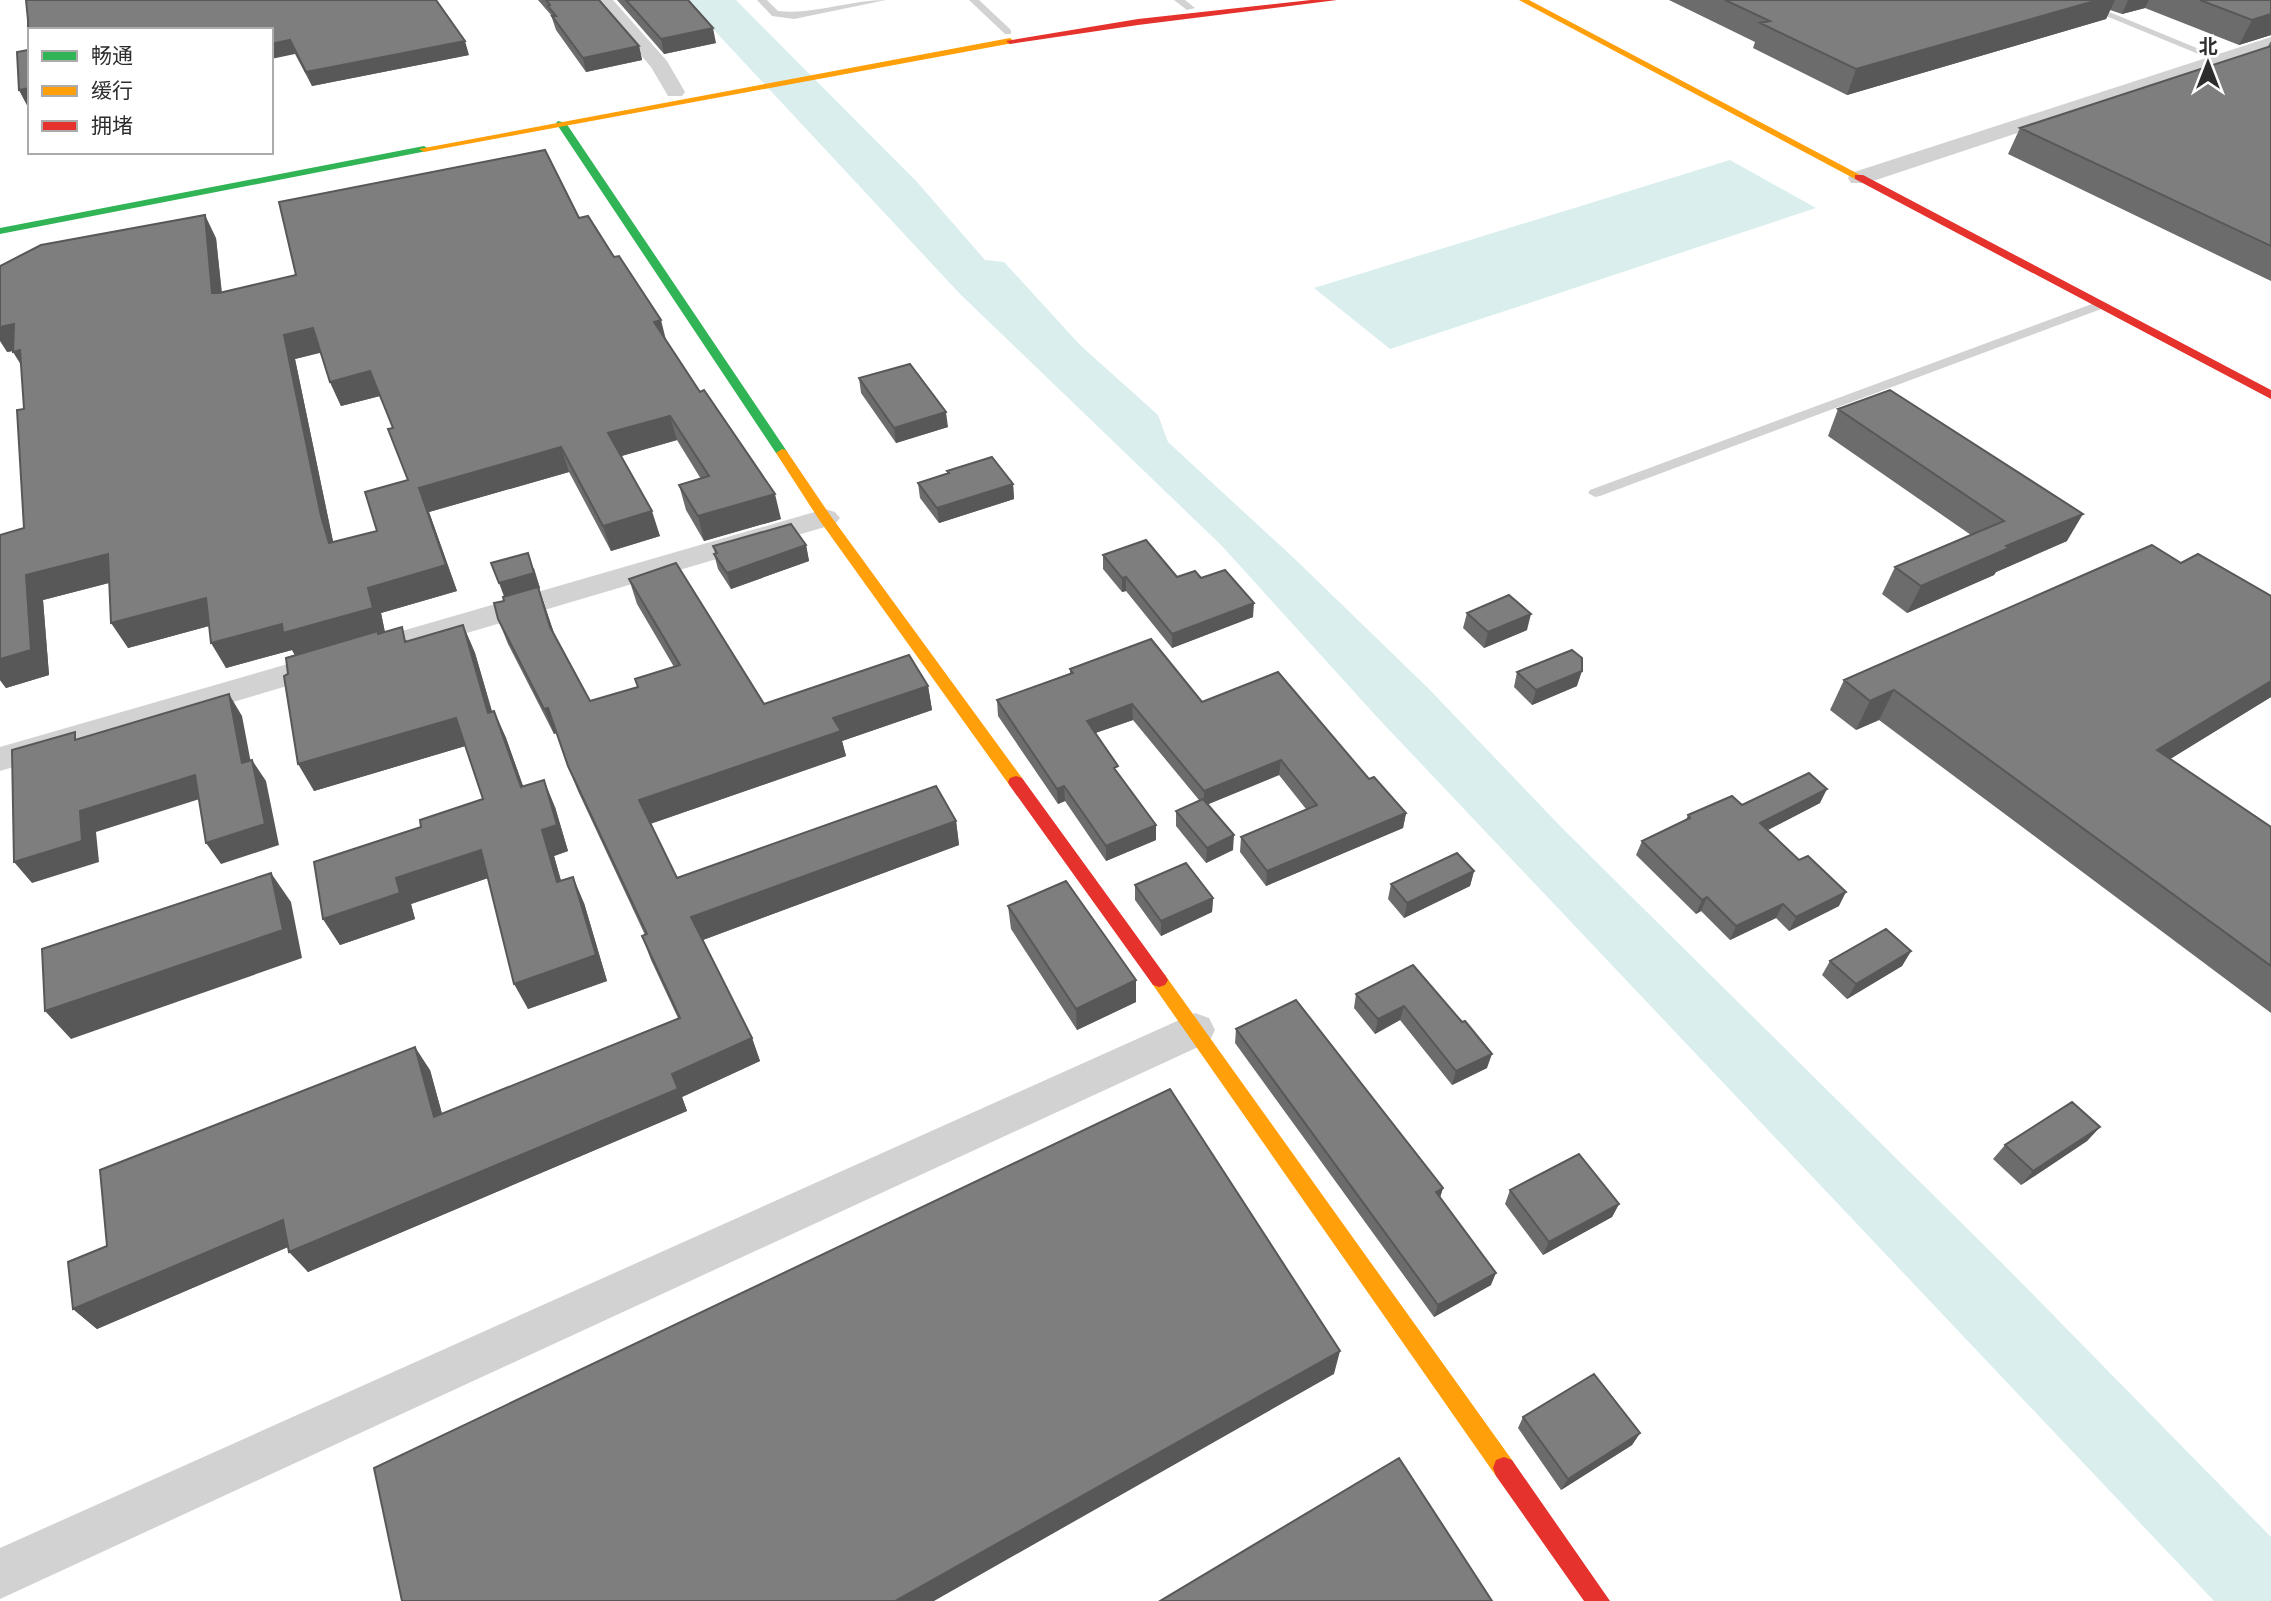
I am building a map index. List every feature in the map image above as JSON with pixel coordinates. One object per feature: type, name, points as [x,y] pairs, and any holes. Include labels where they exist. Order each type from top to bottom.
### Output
[{"type":"street","points":[[603,0],[660,65],[675,92]]},
{"type":"street","points":[[0,231],[832,67],[1185,4],[1260,0]]},
{"type":"street","points":[[1010,36],[1333,0]]},
{"type":"street","points":[[1523,0],[2271,395]]},
{"type":"street","points":[[1859,178],[2271,43]]},
{"type":"street","points":[[0,221],[675,92],[747,83]]},
{"type":"street","points":[[561,122],[825,518],[1195,1030],[1598,1601]]},
{"type":"street","points":[[0,759],[825,518]]},
{"type":"street","points":[[0,1574],[1195,1030]]},
{"type":"lane","points":[[762,0],[775,14],[782,16],[836,4],[881,0]]},
{"type":"lane","points":[[974,0],[1010,36]]},
{"type":"lane","points":[[2072,0],[2221,60]]},
{"type":"lane","points":[[1595,493],[2100,305]]},
{"type":"shaded area","points":[[686,0],[736,0],[917,182],[985,260],[1004,262],[1080,345],[1158,415],[1168,442],[1297,561],[1429,689],[1564,830],[2002,1263],[2271,1537],[2271,1601],[2214,1601],[1376,716],[1222,546],[960,294]]},
{"type":"shaded area","points":[[1730,160],[1816,208],[1390,349],[1314,288]]},
{"type":"building","points":[[26,0],[436,0],[465,41],[306,72],[290,40],[273,44],[273,28],[28,28]]},
{"type":"building","points":[[546,0],[599,0],[639,46],[583,58],[552,16],[556,16]]},
{"type":"building","points":[[626,0],[688,0],[713,28],[661,39]]},
{"type":"building","points":[[1725,0],[2098,0],[1856,69],[1760,23],[1770,21]]},
{"type":"building","points":[[2200,0],[2271,0],[2271,14],[2252,20]]},
{"type":"building","points":[[2271,46],[2271,246],[2020,128]]},
{"type":"building","points":[[28,50],[28,88],[19,90],[17,52]]},
{"type":"building","points":[[545,150],[579,218],[588,216],[614,257],[619,256],[661,320],[654,322],[700,392],[704,390],[775,494],[698,516],[679,485],[709,476],[670,416],[608,433],[652,511],[603,526],[561,447],[419,488],[446,565],[368,588],[373,608],[283,633],[282,624],[211,643],[206,598],[111,623],[108,554],[26,575],[31,650],[0,659],[0,535],[24,528],[17,410],[24,409],[20,350],[13,352],[14,324],[0,327],[0,266],[41,245],[205,215],[212,293],[219,293],[296,275],[279,202]],"holes":[[[313,328],[330,382],[370,371],[393,428],[388,429],[408,480],[365,492],[377,531],[329,543],[321,516],[284,335]]]},
{"type":"building","points":[[910,364],[946,412],[894,428],[859,378]]},
{"type":"building","points":[[1890,390],[2083,514],[1921,586],[1895,567],[2004,521],[1838,409]]},
{"type":"building","points":[[992,457],[1013,484],[937,508],[918,483],[949,473],[947,471]]},
{"type":"building","points":[[791,524],[806,545],[727,573],[714,554],[717,553],[713,546]]},
{"type":"building","points":[[1146,540],[1177,577],[1195,571],[1201,578],[1225,570],[1254,603],[1172,634],[1126,577],[1122,578],[1103,555]]},
{"type":"building","points":[[2152,545],[2181,563],[2198,554],[2271,596],[2271,681],[2157,750],[2271,827],[2271,966],[1894,690],[1870,701],[1844,680]]},
{"type":"building","points":[[528,553],[534,573],[499,583],[491,563]]},
{"type":"building","points":[[676,563],[764,704],[909,655],[928,686],[833,718],[841,731],[639,800],[677,878],[936,786],[956,821],[691,917],[752,1038],[672,1074],[678,1089],[289,1252],[283,1220],[73,1309],[68,1262],[107,1246],[100,1170],[415,1047],[434,1117],[680,1018],[642,936],[647,934],[568,766],[548,708],[544,709],[498,619],[494,603],[504,601],[503,597],[538,587],[550,627],[590,701],[638,687],[635,679],[680,665],[629,579]]},
{"type":"building","points":[[1509,595],[1531,614],[1488,632],[1467,613]]},
{"type":"building","points":[[463,625],[488,713],[494,711],[521,787],[544,780],[557,825],[542,830],[557,882],[573,877],[596,955],[514,984],[481,850],[396,878],[400,893],[323,919],[314,862],[421,827],[420,820],[483,799],[456,718],[298,764],[284,676],[288,674],[286,658],[378,631],[378,634],[402,627],[405,642]]},
{"type":"building","points":[[1151,639],[1202,702],[1278,672],[1369,779],[1374,777],[1406,813],[1267,871],[1241,837],[1317,805],[1281,760],[1204,791],[1132,704],[1087,721],[1118,766],[1114,768],[1156,825],[1106,846],[1064,786],[1057,789],[997,700],[1073,673],[1070,669]]},
{"type":"building","points":[[1572,650],[1582,658],[1582,671],[1536,690],[1517,672]]},
{"type":"building","points":[[229,694],[242,763],[252,760],[265,824],[206,843],[195,775],[80,811],[82,841],[14,862],[12,750],[75,732],[75,740]]},
{"type":"building","points":[[1809,773],[1827,789],[1760,823],[1799,860],[1808,856],[1846,892],[1796,917],[1783,904],[1736,926],[1707,897],[1702,900],[1642,841],[1690,818],[1688,815],[1732,796],[1742,805]]},
{"type":"building","points":[[1203,799],[1234,835],[1207,848],[1176,811]]},
{"type":"building","points":[[1457,853],[1474,871],[1407,903],[1391,884]]},
{"type":"building","points":[[1186,863],[1213,898],[1161,921],[1135,885]]},
{"type":"building","points":[[271,873],[283,930],[45,1011],[42,949]]},
{"type":"building","points":[[1066,881],[1136,980],[1076,1009],[1008,906]]},
{"type":"building","points":[[1886,929],[1911,951],[1856,984],[1830,961]]},
{"type":"building","points":[[1413,965],[1492,1054],[1456,1071],[1404,1006],[1378,1019],[1356,994]]},
{"type":"building","points":[[1296,1000],[1443,1188],[1436,1192],[1496,1273],[1438,1305],[1236,1029]]},
{"type":"building","points":[[1170,1089],[1340,1351],[895,1601],[402,1601],[374,1468]]},
{"type":"building","points":[[2072,1102],[2100,1127],[2033,1171],[2005,1145]]},
{"type":"building","points":[[1579,1154],[1619,1204],[1549,1242],[1510,1190]]},
{"type":"building","points":[[1594,1374],[1640,1433],[1568,1479],[1523,1417]]},
{"type":"building","points":[[1399,1458],[1492,1601],[1160,1601]]},
{"type":"traffic: fast","points":[[561,123],[782,453]]},
{"type":"traffic: fast","points":[[0,231],[424,149]]},
{"type":"traffic: slow","points":[[1523,0],[1859,177]]},
{"type":"traffic: slow","points":[[424,149],[1010,41]]},
{"type":"traffic: slow","points":[[782,453],[825,518],[1016,782]]},
{"type":"traffic: slow","points":[[1159,980],[1504,1468]]},
{"type":"traffic: jam","points":[[1010,41],[1138,22],[1333,0]]},
{"type":"traffic: jam","points":[[1859,177],[2271,395]]},
{"type":"traffic: jam","points":[[1016,782],[1159,980]]},
{"type":"traffic: jam","points":[[1504,1468],[1598,1601]]}]
